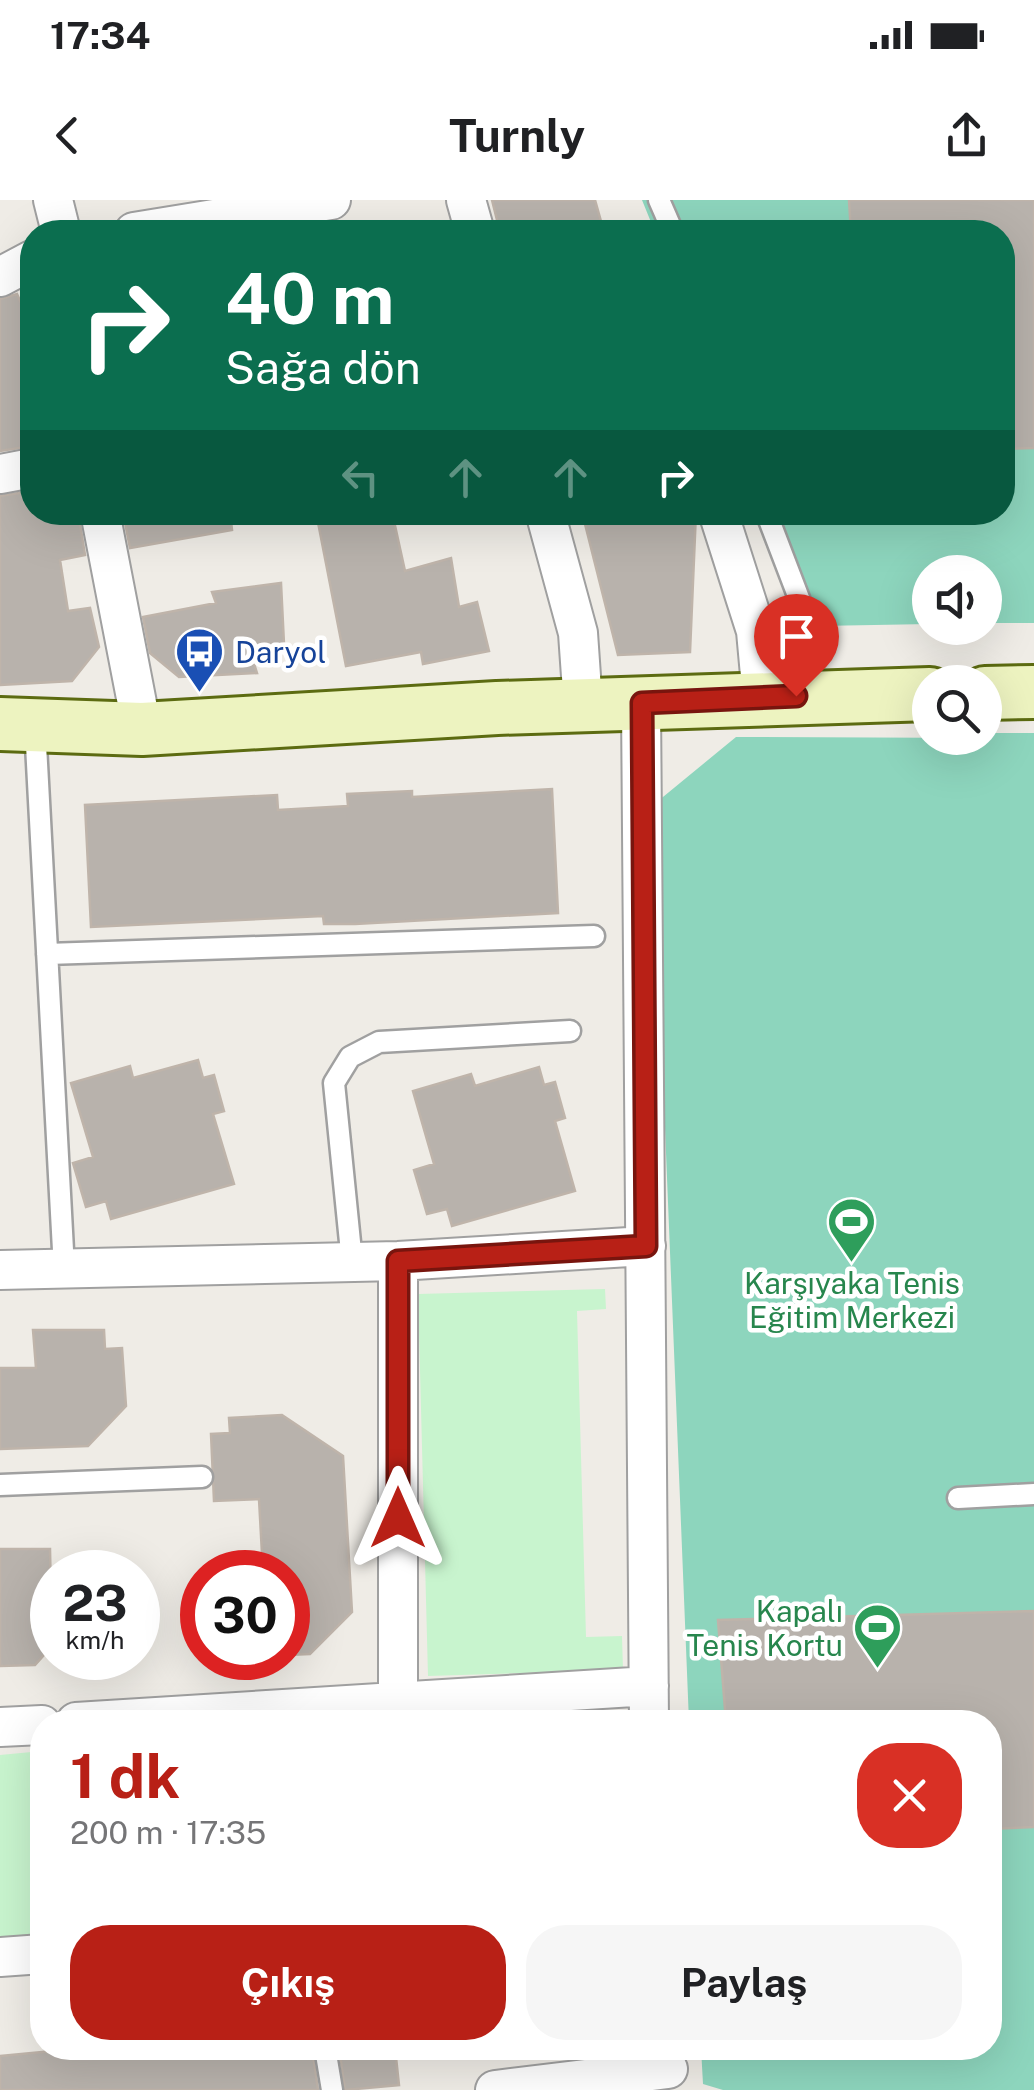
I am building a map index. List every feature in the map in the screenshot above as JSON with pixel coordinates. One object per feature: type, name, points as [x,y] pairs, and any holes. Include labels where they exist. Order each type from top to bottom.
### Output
[{"type":"street","points":[[208,220],[330,200]]},
{"type":"street","points":[[103,525],[142,729]]},
{"type":"street","points":[[549,525],[578,633],[584,705]]},
{"type":"street","points":[[722,525],[756,631],[762,697]]},
{"type":"street","points":[[1002,692],[1034,692]]},
{"type":"street","points":[[18,725],[142,729],[584,705],[912,694]]},
{"type":"street","points":[[298,1710],[398,1702],[649,1704],[642,703]]},
{"type":"street","points":[[0,1270],[398,1261],[646,1246]]},
{"type":"street","points":[[398,1261],[398,1702]]},
{"type":"street","points":[[0,1727],[30,1726]]},
{"type":"street","points":[[0,1958],[30,1955]]},
{"type":"street","points":[[495,2090],[668,2069]]},
{"type":"lane","points":[[771,525],[810,627]]},
{"type":"lane","points":[[18,725],[47,954],[64,1269]]},
{"type":"lane","points":[[47,954],[594,936]]},
{"type":"lane","points":[[352,1262],[334,1083],[350,1057],[379,1042],[570,1031]]},
{"type":"lane","points":[[0,1485],[202,1477]]},
{"type":"lane","points":[[958,1498],[1034,1494]]},
{"type":"lane","points":[[327,2060],[332,2090]]},
{"type":"green space","points":[[642,200],[1034,200],[1034,623],[1002,623],[1002,555],[912,555],[912,624],[818,626],[776,525],[1015,525],[1015,220],[650,220]]},
{"type":"green space","name":"Karşıyaka Tenis Eğitim Merkezi","points":[[1002,733],[1034,733],[1034,2090],[723,2090],[703,2084],[702,2060],[1002,2060],[1002,1710],[689,1710],[652,806],[736,737],[912,738],[912,755],[1002,755]]},
{"type":"green space","points":[[605,1289],[606,1309],[577,1311],[586,1637],[622,1636],[623,1670],[428,1676],[418,1294]]},
{"type":"green space","points":[[30,1752],[30,1939],[0,1941],[0,1755]]},
{"type":"building","points":[[492,200],[595,200],[601,220],[497,220]]},
{"type":"building","points":[[849,200],[1034,200],[1034,448],[1015,449],[1015,220],[850,220]]},
{"type":"building","points":[[17,294],[20,301],[20,448],[0,451],[0,299]]},
{"type":"building","points":[[20,493],[20,525],[80,525],[85,555],[60,560],[68,611],[90,608],[99,647],[72,681],[0,685],[0,496]]},
{"type":"building","points":[[126,525],[231,525],[232,530],[130,548]]},
{"type":"building","points":[[319,525],[395,525],[405,571],[451,558],[459,607],[477,602],[489,651],[423,664],[421,652],[346,666]]},
{"type":"building","points":[[585,525],[695,525],[690,652],[618,655]]},
{"type":"building","points":[[281,583],[284,644],[249,648],[257,673],[179,677],[150,653],[143,617],[216,603],[212,592]]},
{"type":"building","points":[[552,789],[558,913],[355,924],[324,924],[323,916],[91,927],[85,805],[277,795],[278,810],[348,806],[347,794],[412,791],[412,797]]},
{"type":"building","points":[[198,1060],[203,1078],[214,1075],[224,1111],[213,1114],[234,1184],[111,1219],[106,1201],[86,1207],[73,1163],[93,1157],[71,1083],[130,1066],[133,1078]]},
{"type":"building","points":[[539,1067],[544,1085],[555,1082],[565,1118],[555,1121],[575,1191],[452,1226],[447,1209],[427,1214],[414,1170],[434,1164],[413,1091],[471,1074],[475,1086]]},
{"type":"building","points":[[33,1330],[104,1330],[105,1349],[122,1348],[126,1406],[88,1446],[0,1449],[0,1368],[36,1368]]},
{"type":"building","points":[[282,1415],[343,1456],[352,1612],[310,1654],[310,1550],[262,1550],[259,1499],[214,1501],[211,1434],[230,1433],[229,1418]]},
{"type":"building","points":[[0,1549],[50,1549],[30,1550],[30,1665],[0,1666]]},
{"type":"building","name":"Kapalı Tenis Kortu","points":[[1034,1611],[1034,1827],[1002,1828],[1002,1710],[725,1710],[718,1620]]},
{"type":"building","points":[[30,2053],[30,2060],[314,2060],[318,2090],[0,2090],[0,2056]]},
{"type":"building","points":[[341,2060],[396,2060],[399,2085],[345,2090]]},
{"type":"place","name":"Daryol","points":[[200,694]]},
{"type":"place","name":"Karşıyaka Tenis Eğitim Merkezi","points":[[852,1264]]},
{"type":"place","name":"Kapalı Tenis Kortu","points":[[878,1670]]},
{"type":"route","points":[[398,1518],[398,1261],[646,1246],[642,703],[796,696]]}]
